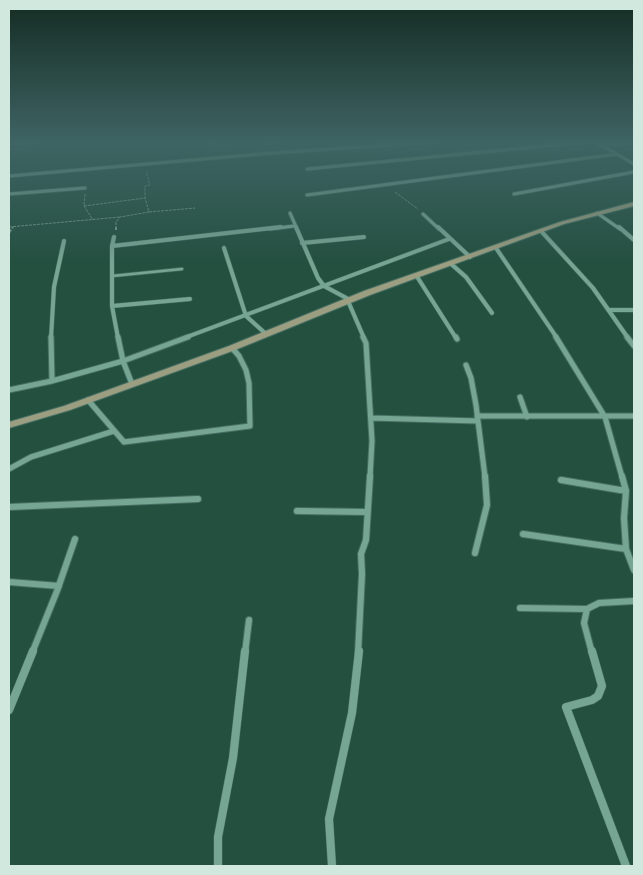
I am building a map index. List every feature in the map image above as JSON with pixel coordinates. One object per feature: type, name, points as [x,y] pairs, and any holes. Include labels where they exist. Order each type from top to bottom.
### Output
[{"type":"street","points":[[307,195],[392,183]]},
{"type":"street","points":[[514,194],[575,183]]},
{"type":"street","points":[[9,194],[85,188]]},
{"type":"street","points":[[9,425],[88,400],[232,348],[349,300],[450,263],[597,213],[634,204]]},
{"type":"street","points":[[290,213],[318,278],[324,286],[349,300],[366,343],[371,418],[372,441],[366,540],[361,554],[362,574],[357,671],[352,713],[329,819],[332,866]]},
{"type":"street","points":[[597,213],[616,225],[634,240]]},
{"type":"street","points":[[423,214],[470,257]]},
{"type":"street","points":[[112,246],[294,226]]},
{"type":"street","points":[[542,231],[594,288],[634,346]]},
{"type":"street","points":[[114,237],[112,246],[112,306],[123,361],[132,384]]},
{"type":"street","points":[[302,244],[364,237]]},
{"type":"street","points":[[9,390],[52,381],[123,361],[449,239]]},
{"type":"street","points":[[52,381],[51,322],[54,287],[64,242]]},
{"type":"street","points":[[224,248],[246,316],[266,334]]},
{"type":"street","points":[[496,248],[546,320],[604,417],[626,491],[624,518],[626,549],[634,570]]},
{"type":"street","points":[[450,263],[466,277],[492,314]]},
{"type":"street","points":[[416,276],[456,339]]},
{"type":"street","points":[[112,306],[190,298]]},
{"type":"street","points":[[609,310],[634,310]]},
{"type":"street","points":[[88,400],[124,442],[250,426],[249,383],[246,370],[240,356],[232,348]]},
{"type":"street","points":[[466,365],[471,378],[486,478],[487,506],[475,553]]},
{"type":"street","points":[[520,397],[527,417]]},
{"type":"street","points":[[371,418],[634,416]]},
{"type":"street","points":[[9,469],[31,457],[114,431]]},
{"type":"street","points":[[560,480],[626,491]]},
{"type":"street","points":[[9,507],[198,499]]},
{"type":"street","points":[[297,511],[367,512]]},
{"type":"street","points":[[523,534],[626,549]]},
{"type":"street","points":[[9,710],[59,586],[75,539]]},
{"type":"street","points":[[9,582],[59,586]]},
{"type":"street","points":[[520,608],[587,609],[599,603],[634,601]]},
{"type":"street","points":[[587,609],[584,623],[602,686],[598,696],[592,700],[566,707],[626,866]]},
{"type":"street","points":[[218,866],[218,837],[232,758],[249,620]]},
{"type":"lane","points":[[112,276],[182,269]]},
{"type":"path","points":[[149,212],[145,198],[145,186],[150,183]]},
{"type":"path","points":[[392,183],[396,194],[423,214]]},
{"type":"path","points":[[85,188],[84,206],[93,220]]},
{"type":"path","points":[[84,206],[145,198]]},
{"type":"path","points":[[9,227],[93,220],[195,208]]},
{"type":"path","points":[[114,237],[116,222],[120,217]]},
{"type":"path","points":[[9,233],[13,227]]}]
